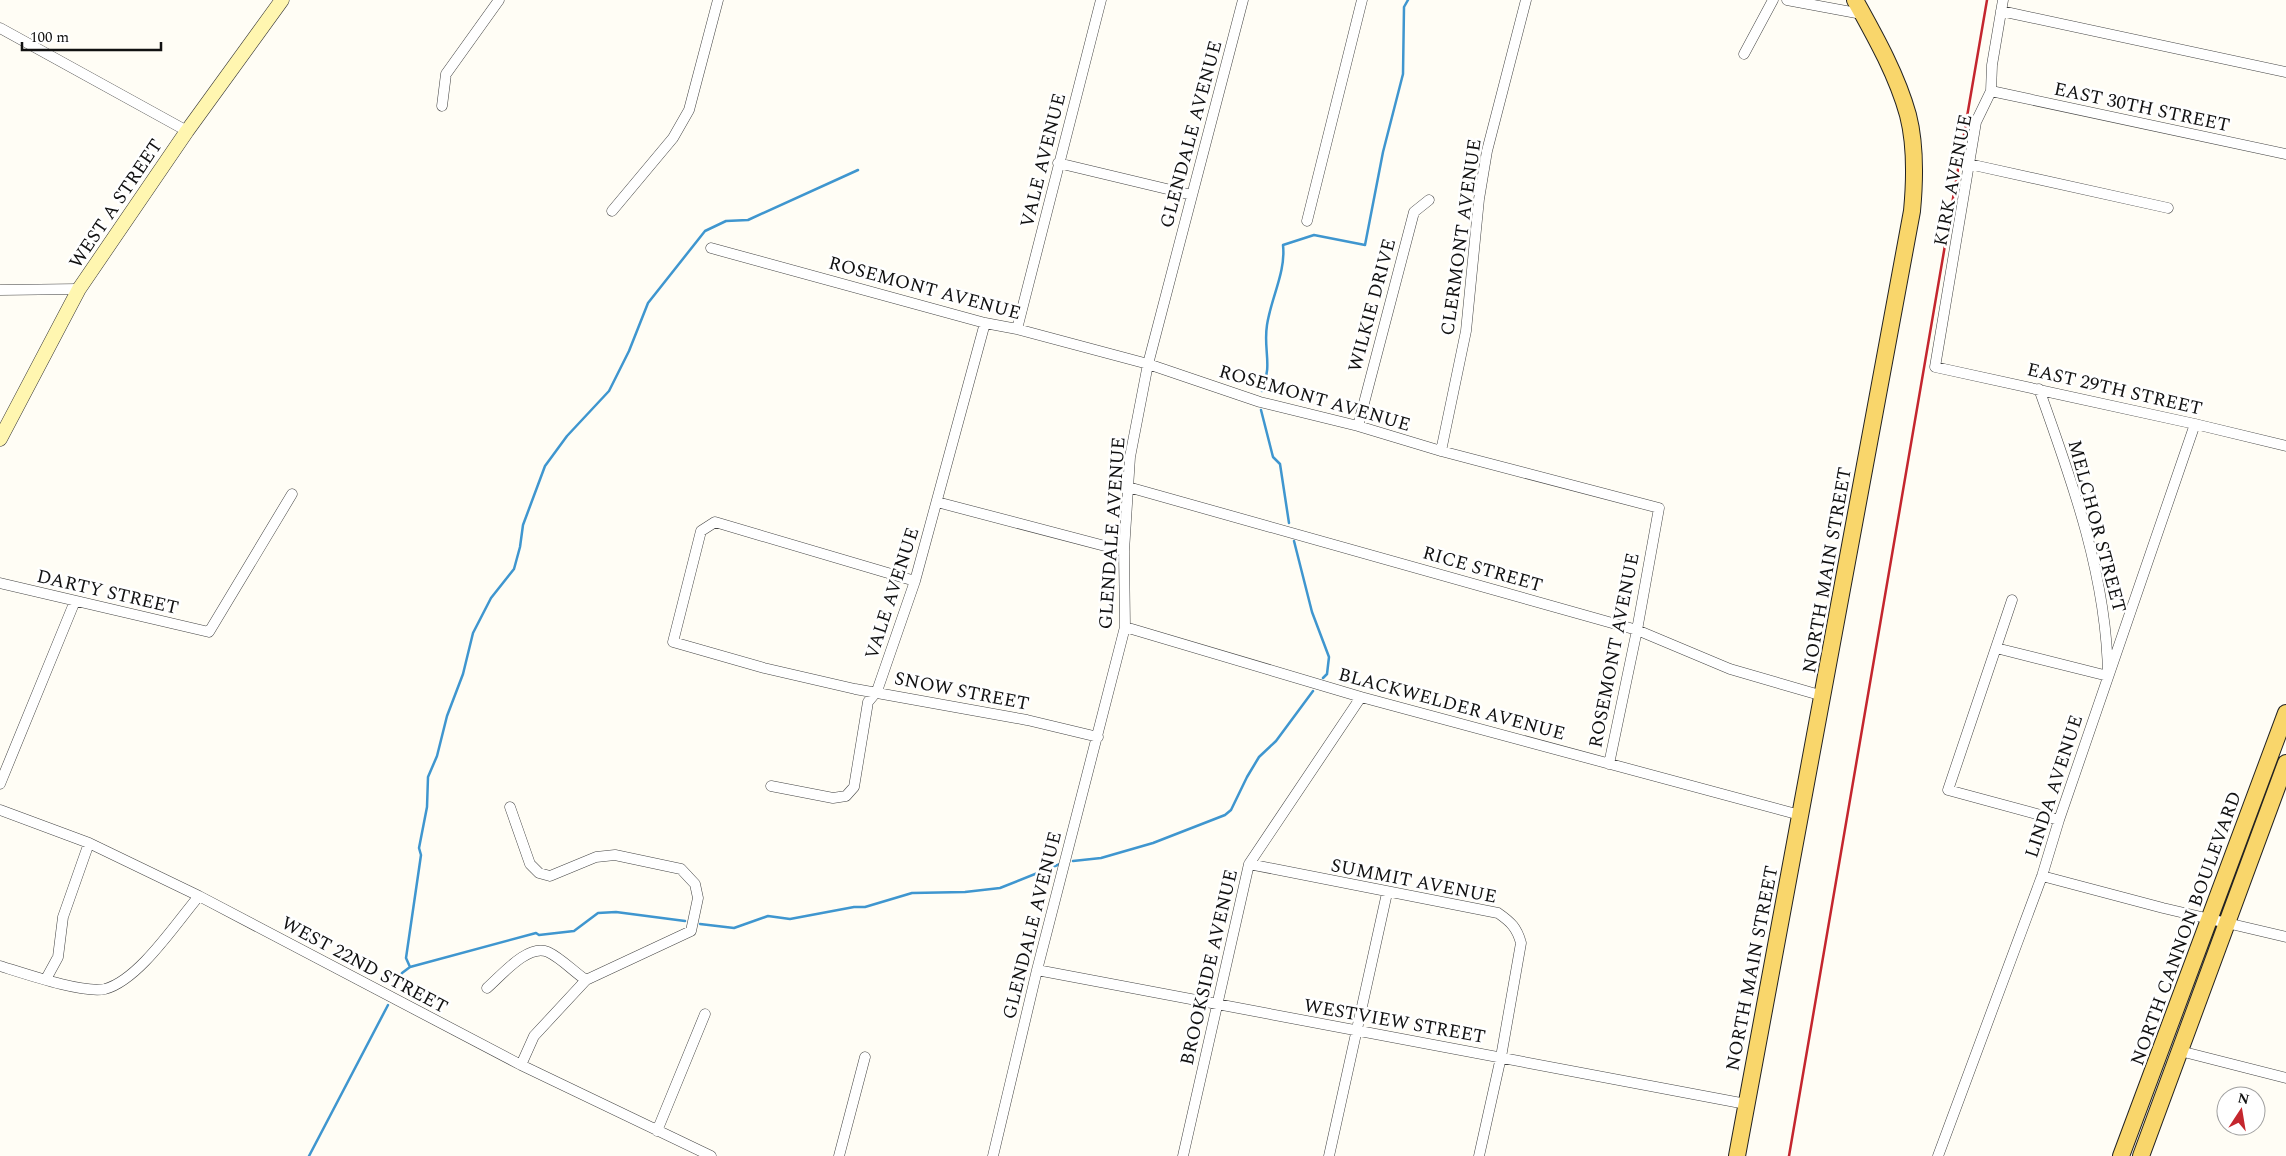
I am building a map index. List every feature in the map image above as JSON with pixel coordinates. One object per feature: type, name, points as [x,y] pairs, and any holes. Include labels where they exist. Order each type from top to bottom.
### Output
[{"type":"main road","name":"NORTH MAIN STREET","points":[[1737,1156],[1912,211],[1915,179],[1908,116],[1897,84],[1859,7]]},
{"type":"main road","name":"NORTH CANNON BOULEVARD","points":[[2121,1156],[2286,714]]},
{"type":"main road","name":"NORTH CANNON BOULEVARD","points":[[2140,1156],[2226,923],[2282,786],[2286,763]]},
{"type":"street","name":"WEST A STREET","points":[[0,440],[79,289],[187,131],[282,0]]},
{"type":"street","points":[[442,106],[446,74],[499,0]]},
{"type":"street","points":[[612,211],[672,138],[689,110],[718,0]]},
{"type":"street","name":"VALE AVENUE","points":[[1018,329],[1058,163],[1101,0]]},
{"type":"street","name":"GLENDALE AVENUE","points":[[993,1156],[1037,970],[1125,627],[1124,551],[1130,457],[1148,364],[1243,0]]},
{"type":"street","points":[[1306,221],[1362,0]]},
{"type":"street","name":"CLERMONT AVENUE","points":[[1441,451],[1466,331],[1478,208],[1487,151],[1526,0]]},
{"type":"street","points":[[1744,54],[1773,0]]},
{"type":"street","points":[[1787,0],[1859,7]]},
{"type":"street","name":"KIRK AVENUE","points":[[1935,367],[1976,122],[1991,91],[1992,65],[2003,0]]},
{"type":"street","points":[[2000,11],[2286,72]]},
{"type":"street","points":[[0,28],[187,131]]},
{"type":"street","name":"EAST 30TH STREET","points":[[1991,91],[2286,154]]},
{"type":"street","points":[[1058,163],[1192,195]]},
{"type":"street","points":[[1969,164],[2168,208]]},
{"type":"street","name":"WILKIE DRIVE","points":[[1358,426],[1414,212],[1429,200]]},
{"type":"street","name":"ROSEMONT AVENUE","points":[[711,248],[985,323],[1018,329],[1148,364],[1260,402],[1358,426],[1441,451],[1659,508],[1637,630],[1609,764]]},
{"type":"street","points":[[0,290],[79,289]]},
{"type":"street","name":"VALE AVENUE","points":[[771,786],[834,798],[846,796],[854,787],[868,702],[877,691],[915,581],[985,323]]},
{"type":"street","name":"EAST 29TH STREET","points":[[1935,367],[2286,446]]},
{"type":"street","name":"MELCHOR STREET","points":[[2039,389],[2064,461],[2096,572],[2105,617],[2108,676]]},
{"type":"street","name":"LINDA AVENUE","points":[[1938,1156],[2042,876],[2059,820],[2195,424]]},
{"type":"street","name":"RICE STREET","points":[[1128,487],[1637,630],[1730,668],[1823,696]]},
{"type":"street","name":"DARTY STREET","points":[[0,583],[209,632],[292,494]]},
{"type":"street","points":[[937,502],[1124,551]]},
{"type":"street","name":"SNOW STREET","points":[[915,581],[715,522],[701,531],[673,642],[764,668],[855,689],[877,691],[1027,720],[1098,737]]},
{"type":"street","points":[[2012,600],[1948,790],[2059,820]]},
{"type":"street","points":[[0,784],[74,601]]},
{"type":"street","name":"BLACKWELDER AVENUE","points":[[1125,627],[1361,697],[1800,815]]},
{"type":"street","points":[[1996,648],[2108,676]]},
{"type":"street","name":"BROOKSIDE AVENUE","points":[[1184,1156],[1216,1005],[1249,864],[1361,697]]},
{"type":"street","points":[[510,807],[530,864],[539,873],[550,876],[596,857],[614,855],[681,869],[695,884],[698,898],[691,931],[586,980],[534,1036],[521,1065]]},
{"type":"street","name":"WEST 22ND STREET","points":[[0,810],[89,843],[199,896],[521,1065],[711,1156]]},
{"type":"street","points":[[46,979],[58,957],[63,917],[89,843]]},
{"type":"street","name":"SUMMIT AVENUE","points":[[1249,864],[1387,893],[1498,913],[1512,922],[1518,932],[1521,943],[1501,1057],[1479,1156]]},
{"type":"street","points":[[2042,876],[2286,937]]},
{"type":"street","points":[[1329,1156],[1387,893]]},
{"type":"street","points":[[0,966],[76,987],[103,989],[126,979],[144,962],[199,896]]},
{"type":"street","points":[[487,988],[522,956],[535,950],[547,952],[586,980]]},
{"type":"street","name":"WESTVIEW STREET","points":[[1037,970],[1746,1104]]},
{"type":"street","points":[[657,1131],[705,1014]]},
{"type":"street","points":[[2180,1051],[2286,1078]]},
{"type":"street","points":[[839,1156],[865,1056]]},
{"type":"waterway","points":[[1262,391],[1267,373],[1267,325],[1280,275],[1283,245],[1314,235],[1365,245],[1383,152],[1403,74],[1404,7],[1408,0]]},
{"type":"waterway","points":[[410,967],[406,958],[421,855],[419,848],[427,807],[428,777],[437,756],[447,716],[463,674],[473,633],[491,598],[514,569],[523,525],[545,466],[567,436],[609,391],[629,351],[648,303],[705,231],[726,221],[748,220],[858,170]]},
{"type":"waterway","points":[[1261,410],[1273,457],[1280,464],[1289,523]]},
{"type":"waterway","points":[[1294,541],[1312,612],[1329,657],[1327,674],[1323,678]]},
{"type":"waterway","points":[[1073,861],[1101,858],[1153,843],[1225,815],[1231,810],[1259,757],[1276,741],[1313,691]]},
{"type":"waterway","points":[[700,924],[734,928],[768,916],[790,919],[854,907],[865,907],[912,893],[965,892],[1000,888],[1060,864]]},
{"type":"waterway","points":[[395,986],[402,973],[410,967],[536,933],[539,935],[574,931],[598,913],[616,912],[685,921]]},
{"type":"waterway","points":[[309,1156],[388,1005]]},
{"type":"railway","points":[[1789,1156],[1987,0]]}]
